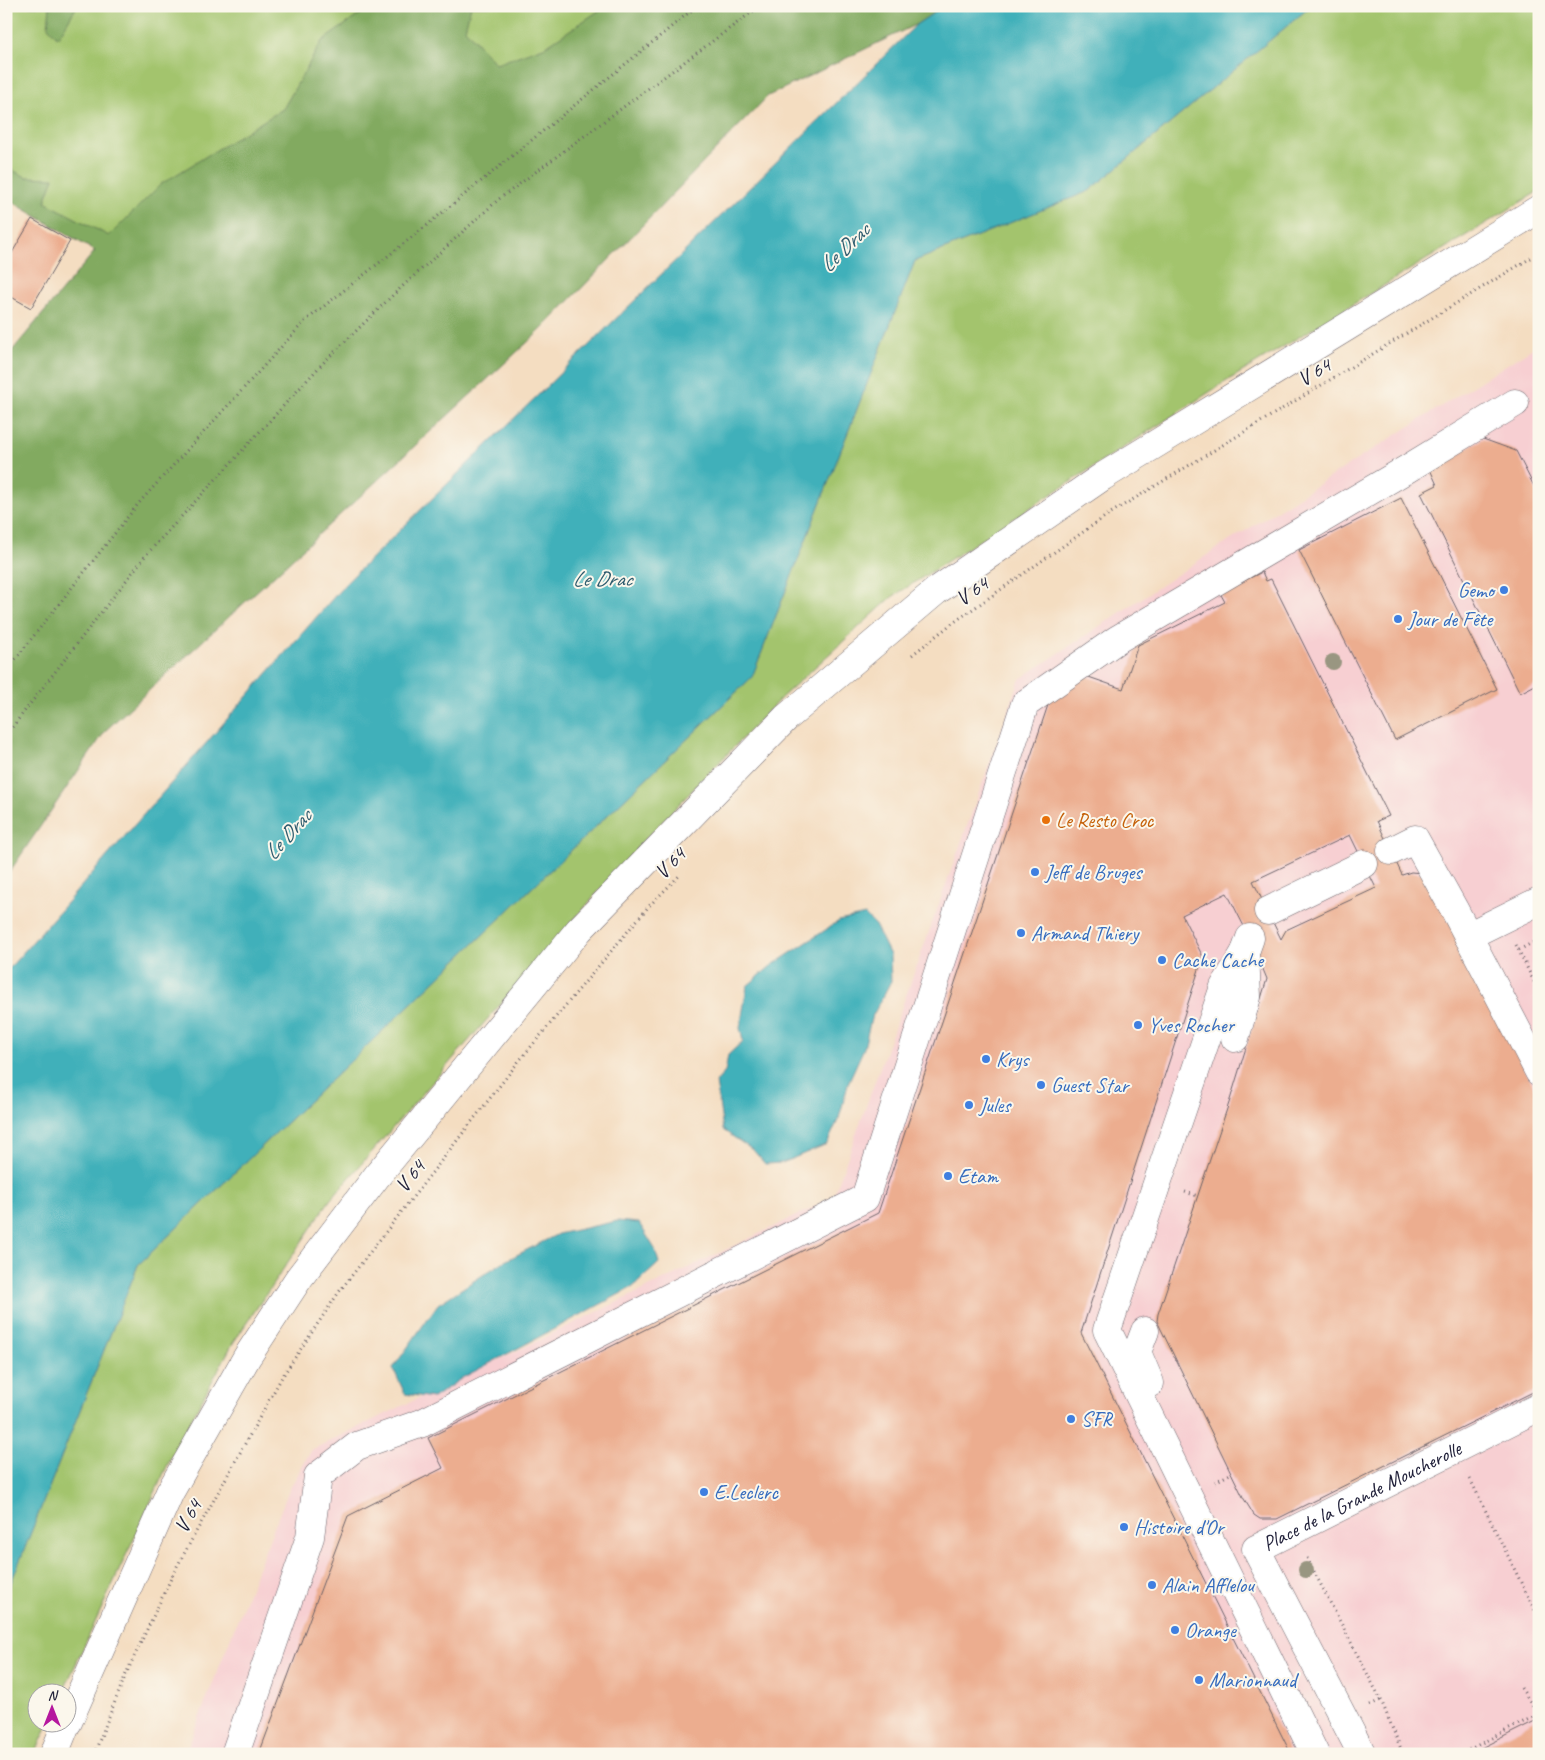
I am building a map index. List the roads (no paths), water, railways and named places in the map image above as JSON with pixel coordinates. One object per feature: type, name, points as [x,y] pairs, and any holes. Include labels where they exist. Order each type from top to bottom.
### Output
[{"type":"street","points":[[78,1697],[170,1492],[247,1357],[299,1278],[377,1176],[573,938],[786,718],[936,591],[1102,476],[1539,209]]},
{"type":"street","points":[[235,1754],[310,1537],[318,1476],[357,1446],[422,1423],[865,1198],[1025,704],[1118,639],[1407,469],[1515,402]]},
{"type":"street","points":[[1391,851],[1415,839],[1539,1072]]},
{"type":"street","points":[[1268,911],[1364,864]]},
{"type":"street","points":[[1468,936],[1539,901]]},
{"type":"street","points":[[1236,1038],[1247,997],[1247,945],[1224,988],[1107,1330],[1315,1754]]},
{"type":"street","points":[[1140,1396],[1151,1387],[1137,1352],[1145,1331]]},
{"type":"street","name":"Place de la Grande Moucherolle","points":[[1362,1754],[1256,1549],[1539,1407]]},
{"type":"street","points":[[54,1754],[63,1732]]},
{"type":"water","name":"Le Drac","points":[[944,6],[1311,6],[1089,191],[915,261],[752,677],[138,1265],[6,1595],[6,972],[347,582],[917,24]]},
{"type":"water","points":[[865,915],[875,925],[890,955],[891,981],[871,1019],[864,1048],[849,1081],[839,1118],[827,1144],[782,1163],[765,1164],[754,1151],[723,1130],[716,1082],[725,1072],[728,1055],[743,1041],[740,1028],[747,986],[771,966],[839,921]]},
{"type":"water","points":[[617,1221],[639,1223],[655,1249],[659,1263],[633,1287],[462,1378],[433,1398],[405,1394],[393,1368],[438,1304],[503,1262],[558,1234]]},
{"type":"place","name":"Gemo","points":[[1504,590]]},
{"type":"place","name":"Jour de Fête","points":[[1398,619]]},
{"type":"place","name":"Le Resto Croc","points":[[1046,820]]},
{"type":"place","name":"Jeff de Bruges","points":[[1035,872]]},
{"type":"place","name":"Armand Thiery","points":[[1021,933]]},
{"type":"place","name":"Cache Cache","points":[[1162,960]]},
{"type":"place","name":"Yves Rocher","points":[[1138,1025]]},
{"type":"place","name":"Krys","points":[[986,1059]]},
{"type":"place","name":"Guest Star","points":[[1041,1085]]},
{"type":"place","name":"Jules","points":[[969,1105]]},
{"type":"place","name":"Etam","points":[[948,1176]]},
{"type":"place","name":"SFR","points":[[1071,1419]]},
{"type":"place","name":"E.Leclerc","points":[[704,1492]]},
{"type":"place","name":"Histoire d'Or","points":[[1124,1527]]},
{"type":"place","name":"Alain Afflelou","points":[[1152,1585]]},
{"type":"place","name":"Orange","points":[[1175,1630]]},
{"type":"place","name":"Marionnaud","points":[[1199,1680]]}]
